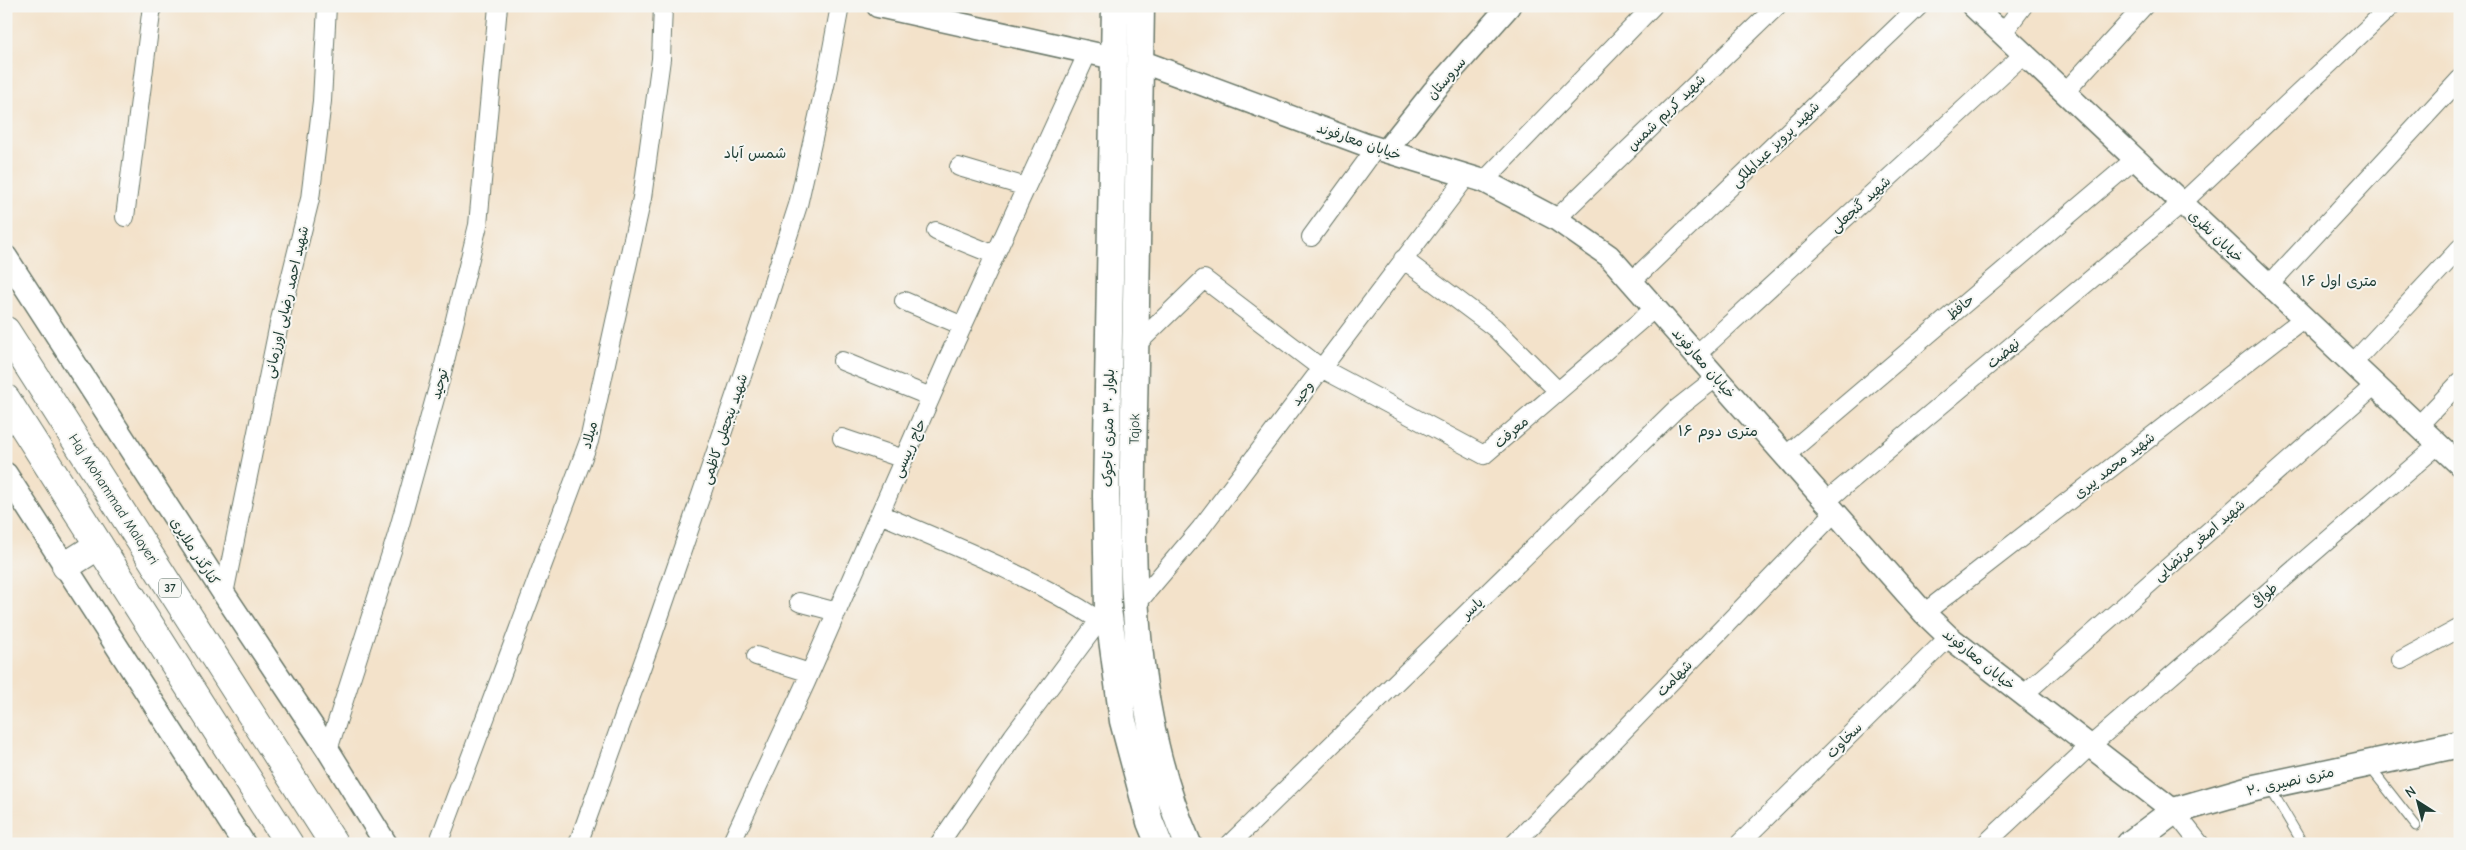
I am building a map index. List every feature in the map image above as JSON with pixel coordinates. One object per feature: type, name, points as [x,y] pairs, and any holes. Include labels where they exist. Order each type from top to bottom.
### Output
[{"type":"highway","name":"Haj Mohammad Malayeri","points":[[6,331],[334,844]]},
{"type":"highway","points":[[6,399],[289,844]]},
{"type":"highway","points":[[66,566],[99,544]]},
{"type":"main road","name":"بلوار ۳۰ متری تاجوک","points":[[1115,6],[1104,614],[1122,721],[1150,822],[1159,844]]},
{"type":"main road","name":"Tajok","points":[[1141,6],[1133,496],[1134,607],[1148,716],[1175,813],[1188,844]]},
{"type":"main road","points":[[1114,58],[1140,61]]},
{"type":"main road","name":"۲۰ متری نصیری","points":[[2130,844],[2174,811],[2268,786],[2460,744]]},
{"type":"street","points":[[125,217],[152,6]]},
{"type":"street","name":"شهید احمد رضایی اورزمانی","points":[[224,594],[279,324],[310,199],[322,101],[327,6]]},
{"type":"street","name":"توحید","points":[[328,750],[397,535],[442,373],[478,225],[498,6]]},
{"type":"street","name":"میلاد","points":[[438,844],[589,441],[642,198],[660,59],[663,6]]},
{"type":"street","name":"شهید پنجعلی کاظمی","points":[[578,844],[656,626],[758,330],[798,204],[826,81],[840,6]]},
{"type":"street","name":"سروستان","points":[[1381,149],[1509,6]]},
{"type":"street","name":"وحید","points":[[1134,607],[1201,528],[1403,259],[1475,178],[1653,6]]},
{"type":"street","name":"شهید کریم شمس","points":[[1556,219],[1777,6]]},
{"type":"street","name":"شهید پرویز عبدالملکی","points":[[1632,281],[1919,6]]},
{"type":"street","name":"خیابان نظری","points":[[1973,6],[2460,465]]},
{"type":"street","points":[[2002,34],[2023,6]]},
{"type":"street","points":[[2065,92],[2144,6]]},
{"type":"street","name":"نهضت","points":[[1829,508],[2182,203],[2390,6]]},
{"type":"street","points":[[886,7],[1114,58]]},
{"type":"street","name":"حاج رییسی","points":[[731,844],[810,673],[931,397],[1088,52]]},
{"type":"street","name":"شهید گنجعلی","points":[[1697,354],[2024,54]]},
{"type":"street","name":"خیابان معارفوند","points":[[1140,61],[1381,149],[1475,178],[1556,219],[1609,256],[1697,354],[1829,508],[1924,613],[1949,637],[2174,811]]},
{"type":"street","points":[[2269,285],[2460,79]]},
{"type":"street","points":[[1311,237],[1381,149]]},
{"type":"street","name":"حافظ","points":[[1785,456],[2135,159]]},
{"type":"street","points":[[959,167],[1026,187]]},
{"type":"street","points":[[936,232],[995,256]]},
{"type":"street","points":[[2352,364],[2460,248]]},
{"type":"street","name":"کنارگذر ملایری","points":[[6,257],[224,594],[328,750],[386,844]]},
{"type":"street","points":[[1403,259],[1495,328],[1558,391]]},
{"type":"street","points":[[1136,346],[1204,278],[1321,368]]},
{"type":"street","points":[[904,301],[963,326]]},
{"type":"street","name":"معرفت","points":[[1321,368],[1484,455],[1655,308]]},
{"type":"street","name":"شهید محمد پیری","points":[[1924,613],[2304,318]]},
{"type":"street","points":[[842,361],[931,397]]},
{"type":"street","name":"یاسر","points":[[1230,844],[1675,410],[1717,377]]},
{"type":"street","points":[[2418,426],[2460,382]]},
{"type":"street","name":"شهید اصغر مرتضایی","points":[[2023,695],[2375,385]]},
{"type":"street","points":[[842,438],[904,459]]},
{"type":"street","name":"طوافی","points":[[1985,844],[2090,746],[2438,445]]},
{"type":"street","points":[[6,474],[244,844]]},
{"type":"street","name":"شهامت","points":[[1514,844],[1829,508]]},
{"type":"street","points":[[880,514],[978,556],[1078,606],[1104,614],[1013,736],[939,844]]},
{"type":"street","points":[[799,602],[837,612]]},
{"type":"street","points":[[2401,660],[2460,628]]},
{"type":"street","name":"سخاوت","points":[[1739,844],[1949,637]]},
{"type":"street","points":[[756,656],[810,673]]},
{"type":"street","points":[[2174,811],[2200,844]]},
{"type":"lane","points":[[2367,764],[2416,826]]},
{"type":"lane","points":[[2268,786],[2303,844]]},
{"type":"district","name":"شمس آباد","points":[[755,153]]},
{"type":"district","name":"۱۶ متری اول","points":[[2339,281]]},
{"type":"district","name":"۱۶ متری دوم","points":[[1718,431]]}]
